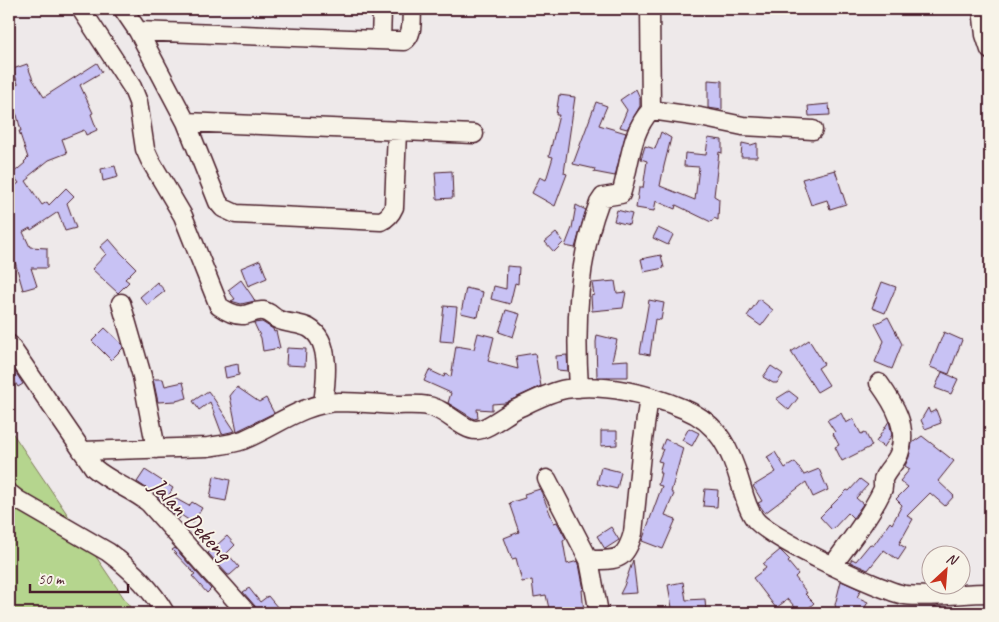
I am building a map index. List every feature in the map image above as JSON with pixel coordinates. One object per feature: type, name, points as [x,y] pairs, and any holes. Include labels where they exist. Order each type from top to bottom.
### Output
[{"type":"street","points":[[81,9],[132,87],[138,102],[145,149],[183,216],[219,306],[237,315],[258,311],[266,312],[278,320],[309,328],[315,333],[326,354],[326,384],[323,403]]},
{"type":"street","points":[[123,9],[138,32],[186,122],[218,202],[229,212],[236,214],[381,221],[386,219],[394,207],[397,131]]},
{"type":"street","points":[[381,40],[382,9]]},
{"type":"street","points":[[138,32],[404,41],[408,39],[411,31],[412,9]]},
{"type":"street","points":[[579,388],[579,320],[583,259],[599,203],[603,197],[621,194],[637,132],[643,119],[652,110],[650,9]]},
{"type":"street","points":[[982,9],[985,35],[990,50]]},
{"type":"street","points":[[652,110],[700,116],[744,126],[813,130]]},
{"type":"street","points":[[186,122],[474,134]]},
{"type":"street","points":[[121,303],[142,376],[156,449]]},
{"type":"street","name":"Jalan Dekeng","points":[[9,344],[94,468],[149,503],[247,613]]},
{"type":"street","points":[[833,565],[863,523],[884,489],[883,478],[898,456],[902,445],[902,429],[898,413],[893,402],[879,383]]},
{"type":"street","points":[[82,451],[208,447],[228,444],[242,440],[311,406],[339,402],[429,406],[475,430],[483,428],[514,410],[564,390],[579,388],[610,389],[649,397],[685,409],[701,417],[712,426],[726,446],[734,462],[747,506],[754,520],[783,541],[874,584],[902,594],[918,596],[990,593]]},
{"type":"street","points":[[589,560],[623,556],[630,543],[633,533],[649,397]]},
{"type":"street","points":[[547,479],[589,560],[598,613]]},
{"type":"street","points":[[9,493],[108,552],[121,562],[140,579],[165,613]]},
{"type":"green space","points":[[9,428],[134,613],[9,613]]},
{"type":"building","points":[[97,63],[102,72],[80,85],[93,113],[91,114],[97,130],[86,135],[84,130],[62,139],[67,153],[49,160],[29,176],[30,178],[26,181],[42,205],[47,202],[49,205],[66,188],[74,196],[67,203],[76,228],[65,231],[58,212],[31,230],[30,228],[23,232],[30,247],[47,248],[47,268],[31,268],[37,286],[23,290],[9,241],[9,190],[19,183],[12,174],[28,158],[19,131],[21,131],[17,115],[9,105],[9,91],[18,84],[13,69],[27,64],[33,80],[44,97]]},
{"type":"building","points":[[708,80],[722,81],[722,110],[708,108]]},
{"type":"building","points":[[636,89],[640,98],[640,106],[627,129],[620,127],[627,110],[620,100]]},
{"type":"building","points":[[559,95],[575,97],[564,173],[567,174],[555,206],[532,193],[540,177],[546,180],[553,157],[549,156],[559,115],[556,115]]},
{"type":"building","points":[[596,102],[607,106],[599,125],[626,133],[615,176],[594,172],[595,169],[573,164]]},
{"type":"building","points":[[829,104],[830,115],[809,116],[808,106]]},
{"type":"building","points":[[661,132],[671,138],[660,186],[695,200],[699,167],[684,166],[685,153],[706,155],[708,138],[722,140],[722,153],[719,152],[714,196],[719,199],[718,220],[714,218],[711,222],[676,205],[675,209],[656,201],[654,211],[636,208],[639,188],[643,188],[647,161],[641,159],[645,146],[655,149]]},
{"type":"building","points":[[742,143],[751,145],[757,143],[757,157],[741,157]]},
{"type":"building","points":[[115,166],[118,177],[103,181],[101,169]]},
{"type":"building","points":[[835,170],[846,204],[830,209],[827,200],[811,205],[802,179]]},
{"type":"building","points":[[452,171],[453,198],[437,199],[435,172]]},
{"type":"building","points":[[576,205],[586,210],[575,248],[565,246],[572,228]]},
{"type":"building","points":[[617,210],[632,214],[629,225],[614,221]]},
{"type":"building","points":[[658,228],[673,235],[668,245],[653,238]]},
{"type":"building","points":[[556,233],[564,242],[554,252],[545,242]]},
{"type":"building","points":[[109,239],[136,268],[125,279],[129,282],[118,293],[92,269],[106,254],[100,247]]},
{"type":"building","points":[[661,255],[664,268],[644,272],[641,259]]},
{"type":"building","points":[[260,260],[267,278],[248,286],[241,268]]},
{"type":"building","points":[[507,266],[519,267],[518,284],[515,283],[510,304],[491,299],[494,286],[506,289]]},
{"type":"building","points":[[241,280],[255,301],[241,304],[231,301],[235,299],[228,290]]},
{"type":"building","points":[[615,281],[617,293],[626,292],[623,308],[592,311],[591,296],[594,295],[592,283]]},
{"type":"building","points":[[157,282],[165,291],[147,305],[140,297]]},
{"type":"building","points":[[882,282],[896,287],[885,313],[872,308]]},
{"type":"building","points":[[466,288],[483,292],[478,317],[461,313]]},
{"type":"building","points":[[759,299],[773,310],[761,326],[747,316]]},
{"type":"building","points":[[649,300],[664,303],[661,320],[655,319],[650,355],[640,353]]},
{"type":"building","points":[[444,306],[457,307],[453,342],[440,341]]},
{"type":"building","points":[[506,310],[520,314],[513,337],[499,332]]},
{"type":"building","points":[[888,317],[902,344],[892,369],[875,362],[884,341],[875,324]]},
{"type":"building","points":[[262,322],[273,329],[274,332],[276,331],[280,348],[263,351],[261,338],[254,323]]},
{"type":"building","points":[[105,328],[122,344],[123,348],[111,360],[92,341]]},
{"type":"building","points":[[944,332],[962,340],[949,374],[930,367]]},
{"type":"building","points":[[478,333],[494,337],[488,361],[518,369],[516,356],[535,353],[541,386],[505,403],[492,404],[492,410],[477,409],[478,418],[474,419],[448,403],[451,393],[424,381],[429,370],[444,377],[445,374],[451,377],[456,346],[474,349]]},
{"type":"building","points":[[597,335],[617,340],[612,361],[628,360],[628,377],[597,377]]},
{"type":"building","points":[[809,340],[824,364],[818,368],[829,385],[817,392],[791,352]]},
{"type":"building","points":[[287,348],[306,349],[305,366],[286,365]]},
{"type":"building","points":[[567,355],[568,371],[557,370],[556,356]]},
{"type":"building","points":[[9,362],[23,384],[18,387],[9,373]]},
{"type":"building","points":[[238,364],[239,375],[226,378],[224,367]]},
{"type":"building","points":[[771,366],[783,374],[777,383],[773,383],[763,377]]},
{"type":"building","points":[[942,372],[958,379],[951,394],[935,388]]},
{"type":"building","points":[[153,379],[163,379],[165,386],[183,382],[187,398],[158,402]]},
{"type":"building","points":[[237,387],[259,402],[266,398],[274,413],[237,431],[230,396]]},
{"type":"building","points":[[208,391],[235,431],[222,434],[210,402],[199,410],[193,401]]},
{"type":"building","points":[[789,391],[798,398],[789,410],[776,399]]},
{"type":"building","points":[[928,408],[930,413],[936,410],[941,423],[925,429],[921,420]]},
{"type":"building","points":[[841,413],[846,423],[853,419],[861,434],[865,432],[872,446],[842,461],[835,447],[839,445],[833,434],[835,432],[827,420]]},
{"type":"building","points":[[889,421],[892,435],[884,447],[876,442]]},
{"type":"building","points":[[689,428],[699,433],[692,446],[682,440]]},
{"type":"building","points":[[601,431],[617,431],[617,445],[601,446]]},
{"type":"building","points":[[922,436],[954,461],[938,481],[954,496],[945,506],[930,493],[907,516],[913,519],[899,544],[906,548],[898,560],[884,550],[868,570],[850,562],[852,559],[856,561],[870,544],[873,546],[890,522],[892,524],[902,505],[896,499],[908,487],[900,481],[910,469],[905,466],[912,443]]},
{"type":"building","points":[[665,439],[683,448],[671,492],[674,494],[665,515],[676,519],[663,549],[642,541],[662,486],[658,485],[662,462],[658,461]]},
{"type":"building","points":[[775,452],[785,468],[795,462],[804,475],[819,469],[828,490],[813,497],[806,482],[765,513],[758,503],[762,501],[753,486],[776,472],[767,457]]},
{"type":"building","points":[[601,467],[621,472],[617,489],[597,484]]},
{"type":"building","points":[[145,470],[173,488],[169,495],[189,506],[192,502],[202,508],[193,523],[181,515],[179,519],[155,494],[137,482]]},
{"type":"building","points":[[214,476],[230,480],[226,501],[210,498]]},
{"type":"building","points":[[860,479],[868,485],[856,498],[863,504],[853,518],[848,513],[832,530],[820,517]]},
{"type":"building","points":[[540,489],[554,523],[557,522],[566,539],[563,541],[567,564],[578,561],[584,590],[582,590],[584,613],[550,613],[546,595],[534,597],[532,580],[522,582],[516,558],[512,559],[504,538],[519,532],[509,503],[525,498],[524,494]]},
{"type":"building","points":[[705,489],[718,490],[717,507],[703,506]]},
{"type":"building","points":[[611,527],[619,540],[605,549],[597,536]]},
{"type":"building","points":[[227,536],[235,545],[227,553],[239,567],[230,575],[208,553]]},
{"type":"building","points":[[175,548],[211,589],[207,593],[192,576],[195,574],[172,550]]},
{"type":"building","points":[[780,550],[790,560],[788,562],[798,574],[795,577],[807,593],[805,594],[814,603],[803,613],[800,613],[788,599],[776,608],[753,578],[766,568],[763,564]]},
{"type":"building","points":[[633,560],[637,593],[620,594],[624,586]]},
{"type":"building","points":[[841,581],[861,590],[857,597],[868,602],[862,613],[838,613],[835,605]]},
{"type":"building","points":[[683,582],[686,600],[705,599],[706,613],[673,613],[668,585]]},
{"type":"building","points":[[249,588],[260,602],[268,596],[278,608],[272,613],[257,613],[255,606],[243,592]]}]
